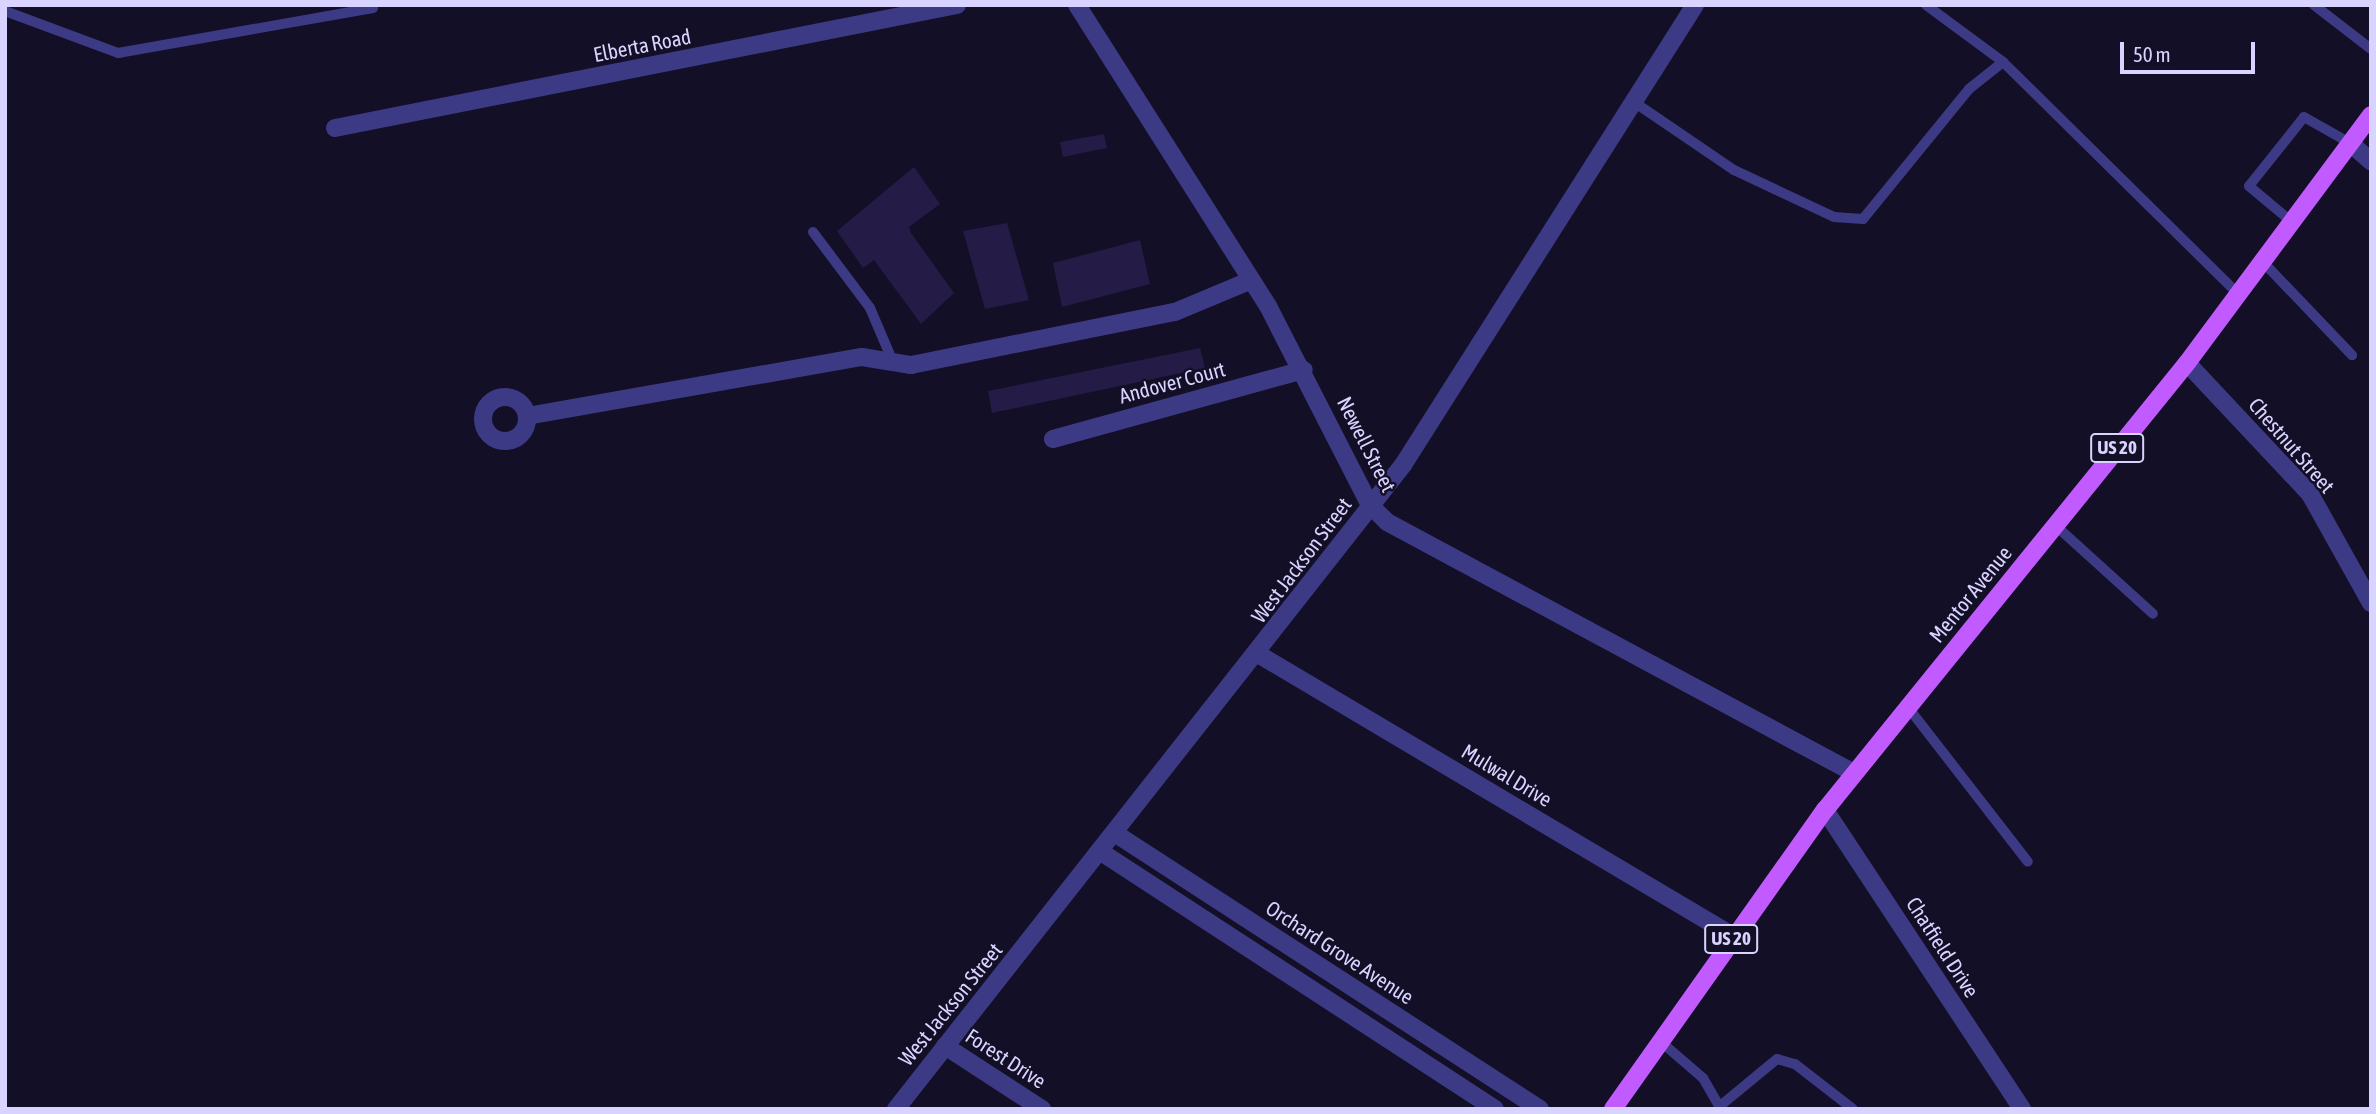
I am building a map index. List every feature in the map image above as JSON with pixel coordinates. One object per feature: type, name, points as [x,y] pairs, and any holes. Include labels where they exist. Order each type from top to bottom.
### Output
[{"type":"main road","name":"Mentor Avenue","points":[[1613,1109],[1733,936],[1825,810],[2187,363],[2371,115]]},
{"type":"street","name":"Elberta Road","points":[[334,128],[957,5]]},
{"type":"street","name":"Newell Street","points":[[1077,5],[1304,370],[1370,505],[1387,522],[1854,773]]},
{"type":"street","name":"West Jackson Street","points":[[896,1109],[1258,654],[1370,505],[1404,465],[1632,100],[1695,5]]},
{"type":"street","points":[[2350,143],[2371,161]]},
{"type":"street","points":[[527,416],[849,358],[894,365],[1175,312],[1249,281]]},
{"type":"street","name":"Chestnut Street","points":[[2187,363],[2310,495],[2371,603]]},
{"type":"street","name":"Andover Court","points":[[1053,439],[1304,370]]},
{"type":"street","name":"Mulwal Drive","points":[[1258,654],[1733,936]]},
{"type":"street","name":"Chatfield Drive","points":[[1825,810],[2022,1109]]},
{"type":"street","name":"Orchard Grove Avenue","points":[[1116,834],[1540,1109]]},
{"type":"street","points":[[1101,852],[1495,1109]]},
{"type":"street","name":"Forest Drive","points":[[945,1046],[1042,1109]]},
{"type":"lane","points":[[1926,5],[2003,62],[2238,294]]},
{"type":"lane","points":[[2314,5],[2371,49]]},
{"type":"lane","points":[[5,11],[118,53],[373,8]]},
{"type":"lane","points":[[1632,100],[1734,170],[1834,217],[1864,219],[1969,89],[2003,62]]},
{"type":"lane","points":[[2292,222],[2249,186],[2304,117],[2350,143]]},
{"type":"lane","points":[[813,232],[870,308],[894,365]]},
{"type":"lane","points":[[2263,262],[2352,355]]},
{"type":"lane","points":[[2055,525],[2153,614]]},
{"type":"lane","points":[[1907,706],[2028,862]]},
{"type":"lane","points":[[1660,1041],[1703,1078],[1721,1107],[1777,1059],[1795,1064],[1853,1109]]},
{"type":"building","points":[[1104,134],[1107,148],[1063,157],[1060,142]]},
{"type":"building","points":[[914,167],[940,204],[909,227],[954,293],[921,324],[874,260],[863,268],[837,231]]},
{"type":"building","points":[[1007,223],[1029,300],[985,309],[963,231]]},
{"type":"building","points":[[1140,240],[1150,284],[1062,307],[1053,263]]},
{"type":"building","points":[[1200,348],[1205,368],[992,413],[988,391]]}]
